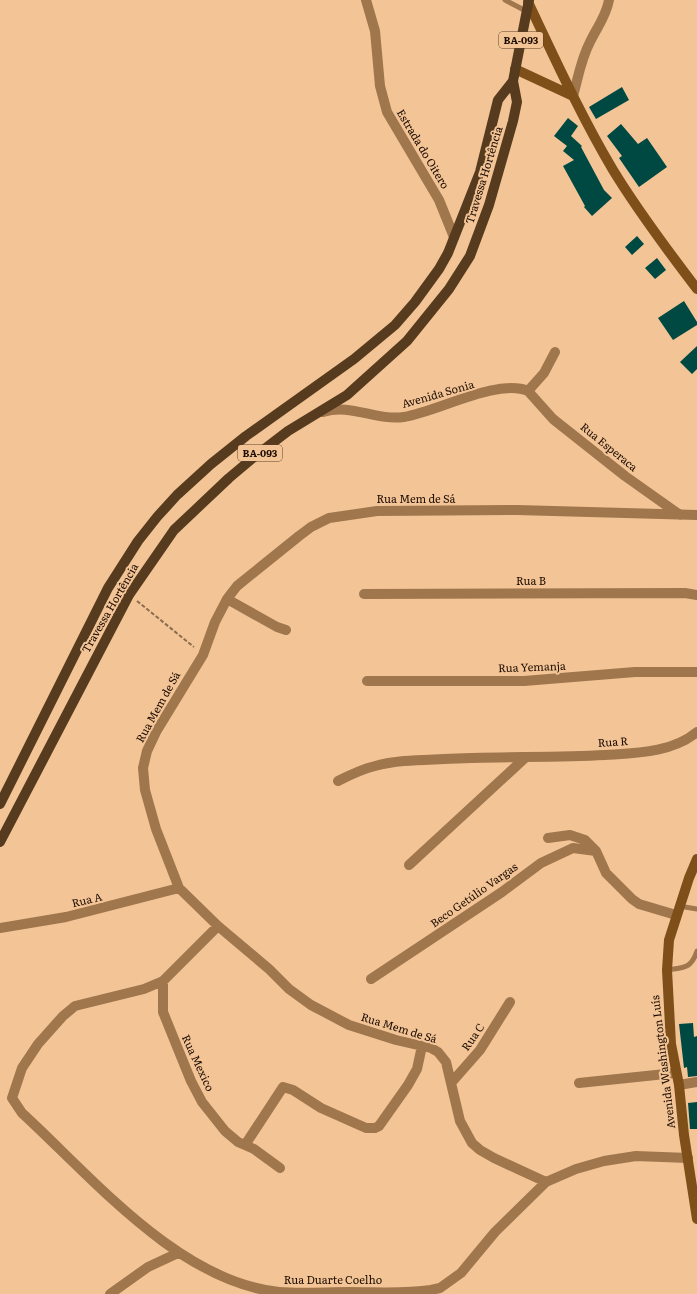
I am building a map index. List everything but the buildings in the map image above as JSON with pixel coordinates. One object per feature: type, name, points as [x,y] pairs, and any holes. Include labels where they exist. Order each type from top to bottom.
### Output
[{"type":"main road","name":"Travessa Hortência","points":[[0,842],[130,595],[174,530],[229,478],[288,431],[347,395],[408,340],[449,289],[470,256],[489,206],[517,102],[513,81],[528,4]]},
{"type":"main road","points":[[528,4],[573,96],[614,171],[649,223],[697,289]]},
{"type":"main road","points":[[515,69],[573,96]]},
{"type":"main road","name":"Travessa Hortência","points":[[0,804],[108,588],[138,541],[157,517],[177,495],[211,464],[246,436],[354,360],[395,325],[415,302],[439,269],[448,253],[480,172],[498,100],[513,81]]},
{"type":"main road","name":"Avenida Washington Luís","points":[[697,860],[678,910],[669,940],[667,970],[668,1008],[697,1219]]},
{"type":"street","name":"Estrada do Oitero","points":[[366,0],[375,31],[380,86],[387,112],[439,200],[454,237]]},
{"type":"street","points":[[573,96],[583,57],[590,41],[603,21],[610,0]]},
{"type":"street","points":[[528,391],[544,373],[555,352]]},
{"type":"street","name":"Avenida Sonia","points":[[288,431],[323,411],[335,408],[344,408],[386,418],[405,417],[476,395],[503,389],[515,388],[528,391]]},
{"type":"street","name":"Rua Esperaca","points":[[528,391],[553,419],[624,476],[680,515]]},
{"type":"street","name":"Rua Mem de Sá","points":[[546,1182],[490,1155],[472,1143],[460,1121],[446,1062],[443,1056],[431,1048],[361,1030],[311,1005],[289,989],[269,969],[218,926],[179,888],[156,828],[144,790],[143,768],[147,751],[156,732],[203,654],[215,622],[227,599],[237,586],[311,527],[329,518],[348,514],[377,511],[516,510],[697,516]]},
{"type":"street","name":"Rua B","points":[[364,594],[685,593],[697,595]]},
{"type":"street","points":[[227,599],[277,627],[286,630]]},
{"type":"street","name":"Rua Yemanja","points":[[367,681],[524,681],[634,672],[697,672]]},
{"type":"street","name":"Rua R","points":[[526,757],[621,754],[663,749],[677,744],[697,732]]},
{"type":"street","points":[[338,781],[359,771],[391,763],[487,757],[526,757]]},
{"type":"street","points":[[408,865],[526,757]]},
{"type":"street","points":[[548,838],[570,835],[586,840],[596,852],[606,873],[632,899],[639,904],[678,910]]},
{"type":"street","name":"Beco Getúlio Vargas","points":[[371,979],[502,892],[541,863],[573,848],[596,852]]},
{"type":"street","name":"Rua A","points":[[0,928],[66,917],[179,888]]},
{"type":"street","points":[[164,982],[218,926]]},
{"type":"street","name":"Rua Mexico","points":[[164,982],[163,1012],[202,1102],[225,1130],[244,1145],[280,1168]]},
{"type":"street","name":"Rua Duarte Coelho","points":[[164,982],[144,989],[75,1006],[38,1044],[22,1068],[12,1098],[22,1113],[113,1200],[178,1253],[232,1280],[278,1292],[422,1293],[440,1288],[452,1281],[495,1232],[546,1182],[576,1169],[604,1161],[636,1156],[688,1158]]},
{"type":"street","name":"Rua C","points":[[451,1082],[469,1064],[480,1050],[510,1002]]},
{"type":"street","points":[[244,1145],[283,1087],[293,1090],[321,1108],[366,1128],[375,1128],[379,1126],[408,1085],[417,1069],[422,1046]]},
{"type":"street","points":[[579,1082],[676,1073]]},
{"type":"street","points":[[679,1085],[697,1082]]},
{"type":"street","points":[[110,1294],[148,1267],[178,1253]]},
{"type":"lane","points":[[505,0],[528,4]]},
{"type":"lane","points":[[678,910],[697,909]]},
{"type":"lane","points":[[667,970],[685,967],[695,961],[697,950]]},
{"type":"path","points":[[130,595],[203,654]]}]
